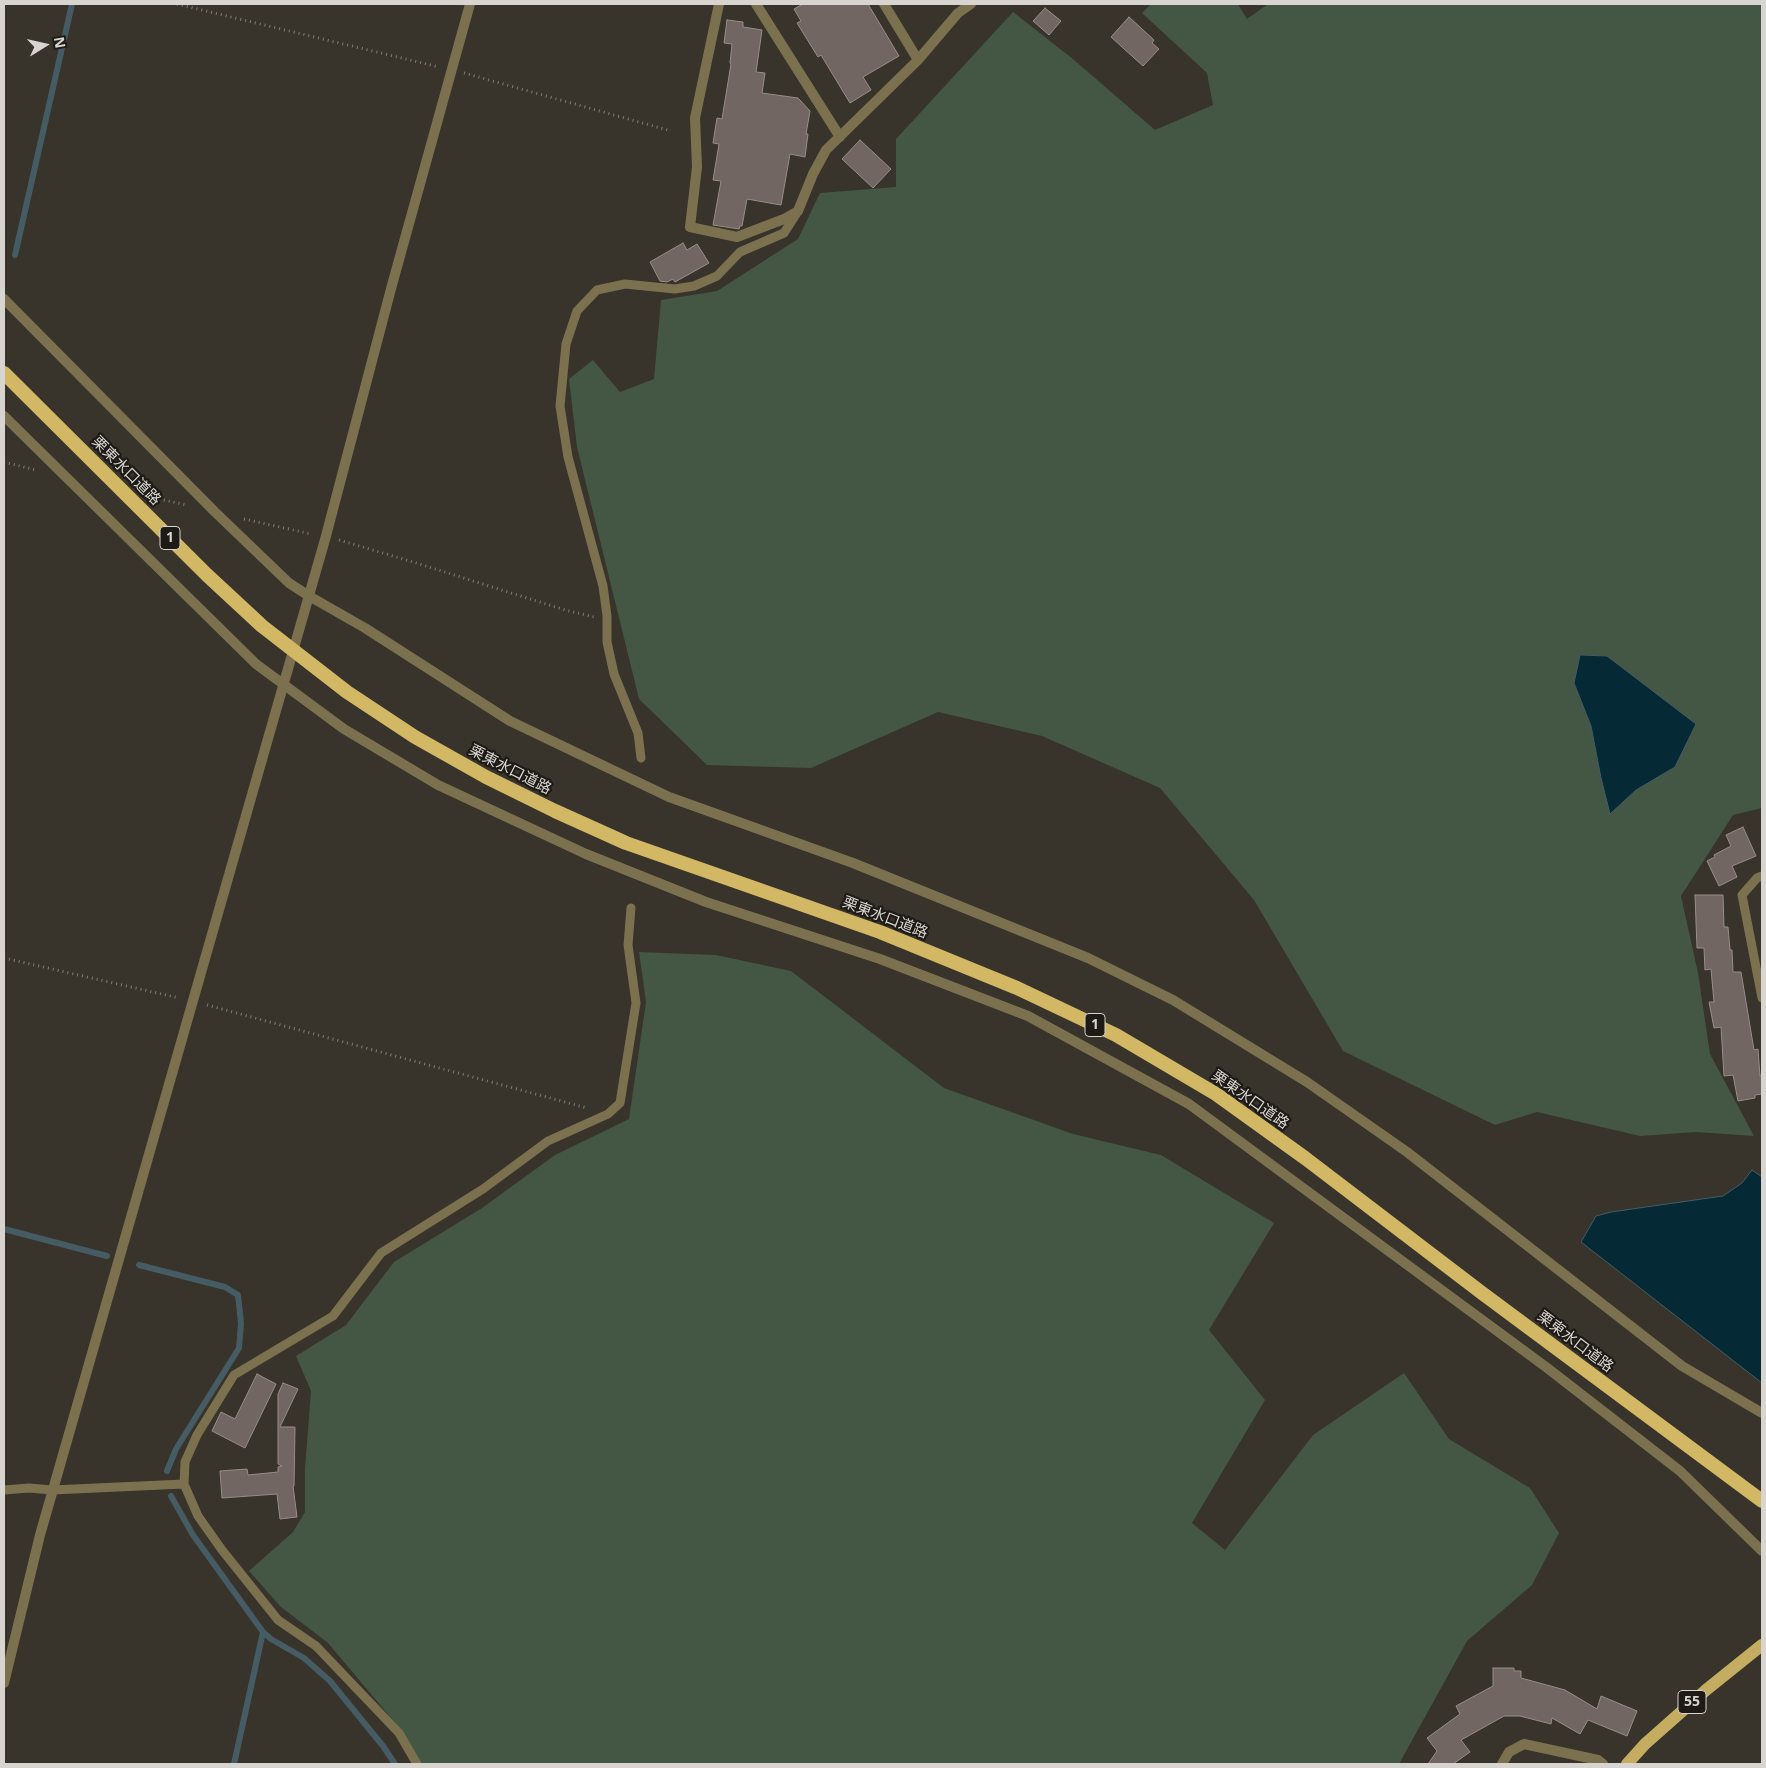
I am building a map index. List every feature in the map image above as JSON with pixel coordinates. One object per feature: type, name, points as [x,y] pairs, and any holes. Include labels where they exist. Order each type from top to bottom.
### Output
[{"type":"highway","name":"栗東水口道路","points":[[4,373],[207,575],[262,626],[347,692],[415,737],[486,777],[626,843],[880,932],[1017,988],[1116,1035],[1216,1094],[1297,1152],[1762,1502]]},
{"type":"main road","name":"55","points":[[1627,1764],[1645,1744],[1706,1690],[1762,1645]]},
{"type":"street","points":[[4,1683],[52,1490],[326,536],[392,285],[470,4]]},
{"type":"street","points":[[719,4],[696,118],[697,167],[690,227],[737,237],[784,219],[798,211],[813,174],[826,150],[918,60],[958,13],[971,4]]},
{"type":"street","points":[[756,4],[840,137]]},
{"type":"street","points":[[884,4],[918,60]]},
{"type":"street","points":[[4,299],[215,512],[290,583],[309,596],[364,628],[510,721],[669,796],[853,864],[1007,925],[1088,958],[1173,1000],[1307,1082],[1399,1146],[1682,1366],[1762,1413]]},
{"type":"street","points":[[4,416],[256,664],[344,729],[438,785],[586,854],[706,902],[880,959],[1028,1016],[1189,1104],[1546,1367],[1680,1471],[1762,1551]]},
{"type":"street","points":[[1502,1764],[1509,1752],[1524,1744],[1598,1760],[1603,1764]]},
{"type":"lane","points":[[641,758],[638,732],[614,674],[607,642],[607,620],[603,586],[568,457],[560,406],[566,344],[577,311],[597,290],[625,284],[675,289],[694,286],[716,276],[740,252],[784,234],[798,211]]},
{"type":"lane","points":[[1762,876],[1757,878],[1742,895],[1762,998]]},
{"type":"lane","points":[[417,1764],[400,1733],[316,1646],[278,1620],[222,1550],[198,1516],[184,1484],[185,1462],[196,1435],[234,1375],[333,1316],[381,1253],[483,1188],[548,1141],[608,1114],[620,1103],[636,1004],[628,945],[631,908]]},
{"type":"lane","points":[[4,1490],[28,1488],[52,1490],[184,1484]]},
{"type":"path","points":[[177,4],[452,70],[671,131]]},
{"type":"path","points":[[4,462],[65,477]]},
{"type":"path","points":[[150,496],[215,512]]},
{"type":"path","points":[[244,519],[326,536],[565,610],[607,620]]},
{"type":"path","points":[[4,958],[193,1001],[608,1114]]},
{"type":"green space","points":[[1151,4],[1238,4],[1247,19],[1268,4],[1762,4],[1762,808],[1733,815],[1681,896],[1698,973],[1710,1054],[1754,1136],[1696,1132],[1640,1136],[1537,1112],[1495,1125],[1343,1051],[1254,900],[1160,788],[1042,736],[938,712],[811,768],[707,765],[639,699],[577,447],[569,379],[593,360],[620,392],[654,379],[661,300],[717,291],[798,239],[820,193],[896,187],[896,139],[1013,12],[1073,59],[1155,130],[1213,105],[1207,73],[1142,13]],"holes":[[[1607,656],[1696,724],[1675,767],[1636,790],[1610,814],[1591,726],[1574,683]]]},
{"type":"green space","points":[[639,952],[716,955],[791,971],[944,1088],[1073,1134],[1161,1155],[1274,1223],[1209,1330],[1265,1400],[1192,1523],[1225,1550],[1313,1435],[1404,1373],[1449,1439],[1530,1488],[1559,1533],[1532,1585],[1467,1641],[1399,1764],[421,1764],[402,1731],[328,1643],[281,1607],[249,1571],[293,1532],[305,1512],[305,1468],[311,1391],[296,1356],[346,1325],[394,1262],[482,1208],[555,1155],[629,1119],[646,1002]]},
{"type":"water","points":[[1580,655],[1607,656],[1696,724],[1675,767],[1636,790],[1610,814],[1591,726],[1574,683]]},
{"type":"water","points":[[1752,1170],[1762,1177],[1762,1383],[1581,1242],[1596,1216],[1611,1212],[1723,1196],[1742,1183]]},
{"type":"building","points":[[803,4],[868,4],[899,56],[863,77],[871,90],[850,103],[821,55],[818,57],[797,23],[801,21],[794,9]]},
{"type":"building","points":[[1045,8],[1061,21],[1049,35],[1033,21]]},
{"type":"building","points":[[1129,17],[1154,40],[1152,43],[1159,49],[1143,66],[1111,37]]},
{"type":"building","points":[[727,20],[743,22],[743,27],[762,30],[756,72],[765,73],[762,93],[798,98],[810,111],[805,157],[790,154],[781,205],[747,199],[742,226],[739,229],[713,225],[721,181],[713,180],[719,144],[713,143],[717,118],[722,119],[731,64],[732,44],[724,43]]},
{"type":"building","points":[[860,140],[891,169],[873,188],[842,159]]},
{"type":"building","points":[[683,243],[687,250],[697,244],[709,263],[675,282],[673,279],[667,282],[660,281],[650,262]]},
{"type":"building","points":[[1743,827],[1756,856],[1732,866],[1737,877],[1719,886],[1707,861],[1731,846],[1726,835]]},
{"type":"building","points":[[1695,895],[1723,895],[1724,927],[1728,927],[1733,972],[1741,972],[1754,1050],[1758,1049],[1760,1076],[1762,1075],[1762,1094],[1755,1095],[1755,1098],[1738,1101],[1733,1075],[1724,1076],[1721,1027],[1714,1028],[1709,1002],[1714,1002],[1711,969],[1705,970],[1704,948],[1697,948]]},
{"type":"building","points":[[257,1374],[276,1384],[245,1448],[212,1431],[221,1412],[235,1419]]},
{"type":"building","points":[[283,1383],[298,1389],[280,1427],[295,1427],[293,1486],[297,1517],[280,1519],[277,1494],[222,1498],[220,1471],[247,1469],[248,1475],[278,1472],[278,1467],[282,1466],[278,1464],[278,1394]]},
{"type":"building","points":[[1493,1668],[1514,1668],[1514,1671],[1521,1671],[1521,1678],[1565,1690],[1597,1709],[1601,1696],[1637,1711],[1627,1736],[1588,1720],[1580,1734],[1552,1718],[1551,1724],[1520,1716],[1504,1716],[1461,1740],[1470,1752],[1453,1764],[1428,1764],[1437,1751],[1427,1738],[1460,1714],[1456,1706],[1493,1686]]},
{"type":"waterway","points":[[15,255],[72,4]]},
{"type":"waterway","points":[[4,1229],[107,1256]]},
{"type":"waterway","points":[[139,1265],[225,1287],[238,1295],[241,1323],[239,1348],[176,1449],[167,1471]]},
{"type":"waterway","points":[[171,1496],[193,1535],[263,1632],[271,1639],[304,1658],[330,1681],[383,1746],[395,1764]]},
{"type":"waterway","points":[[234,1764],[263,1632]]}]
